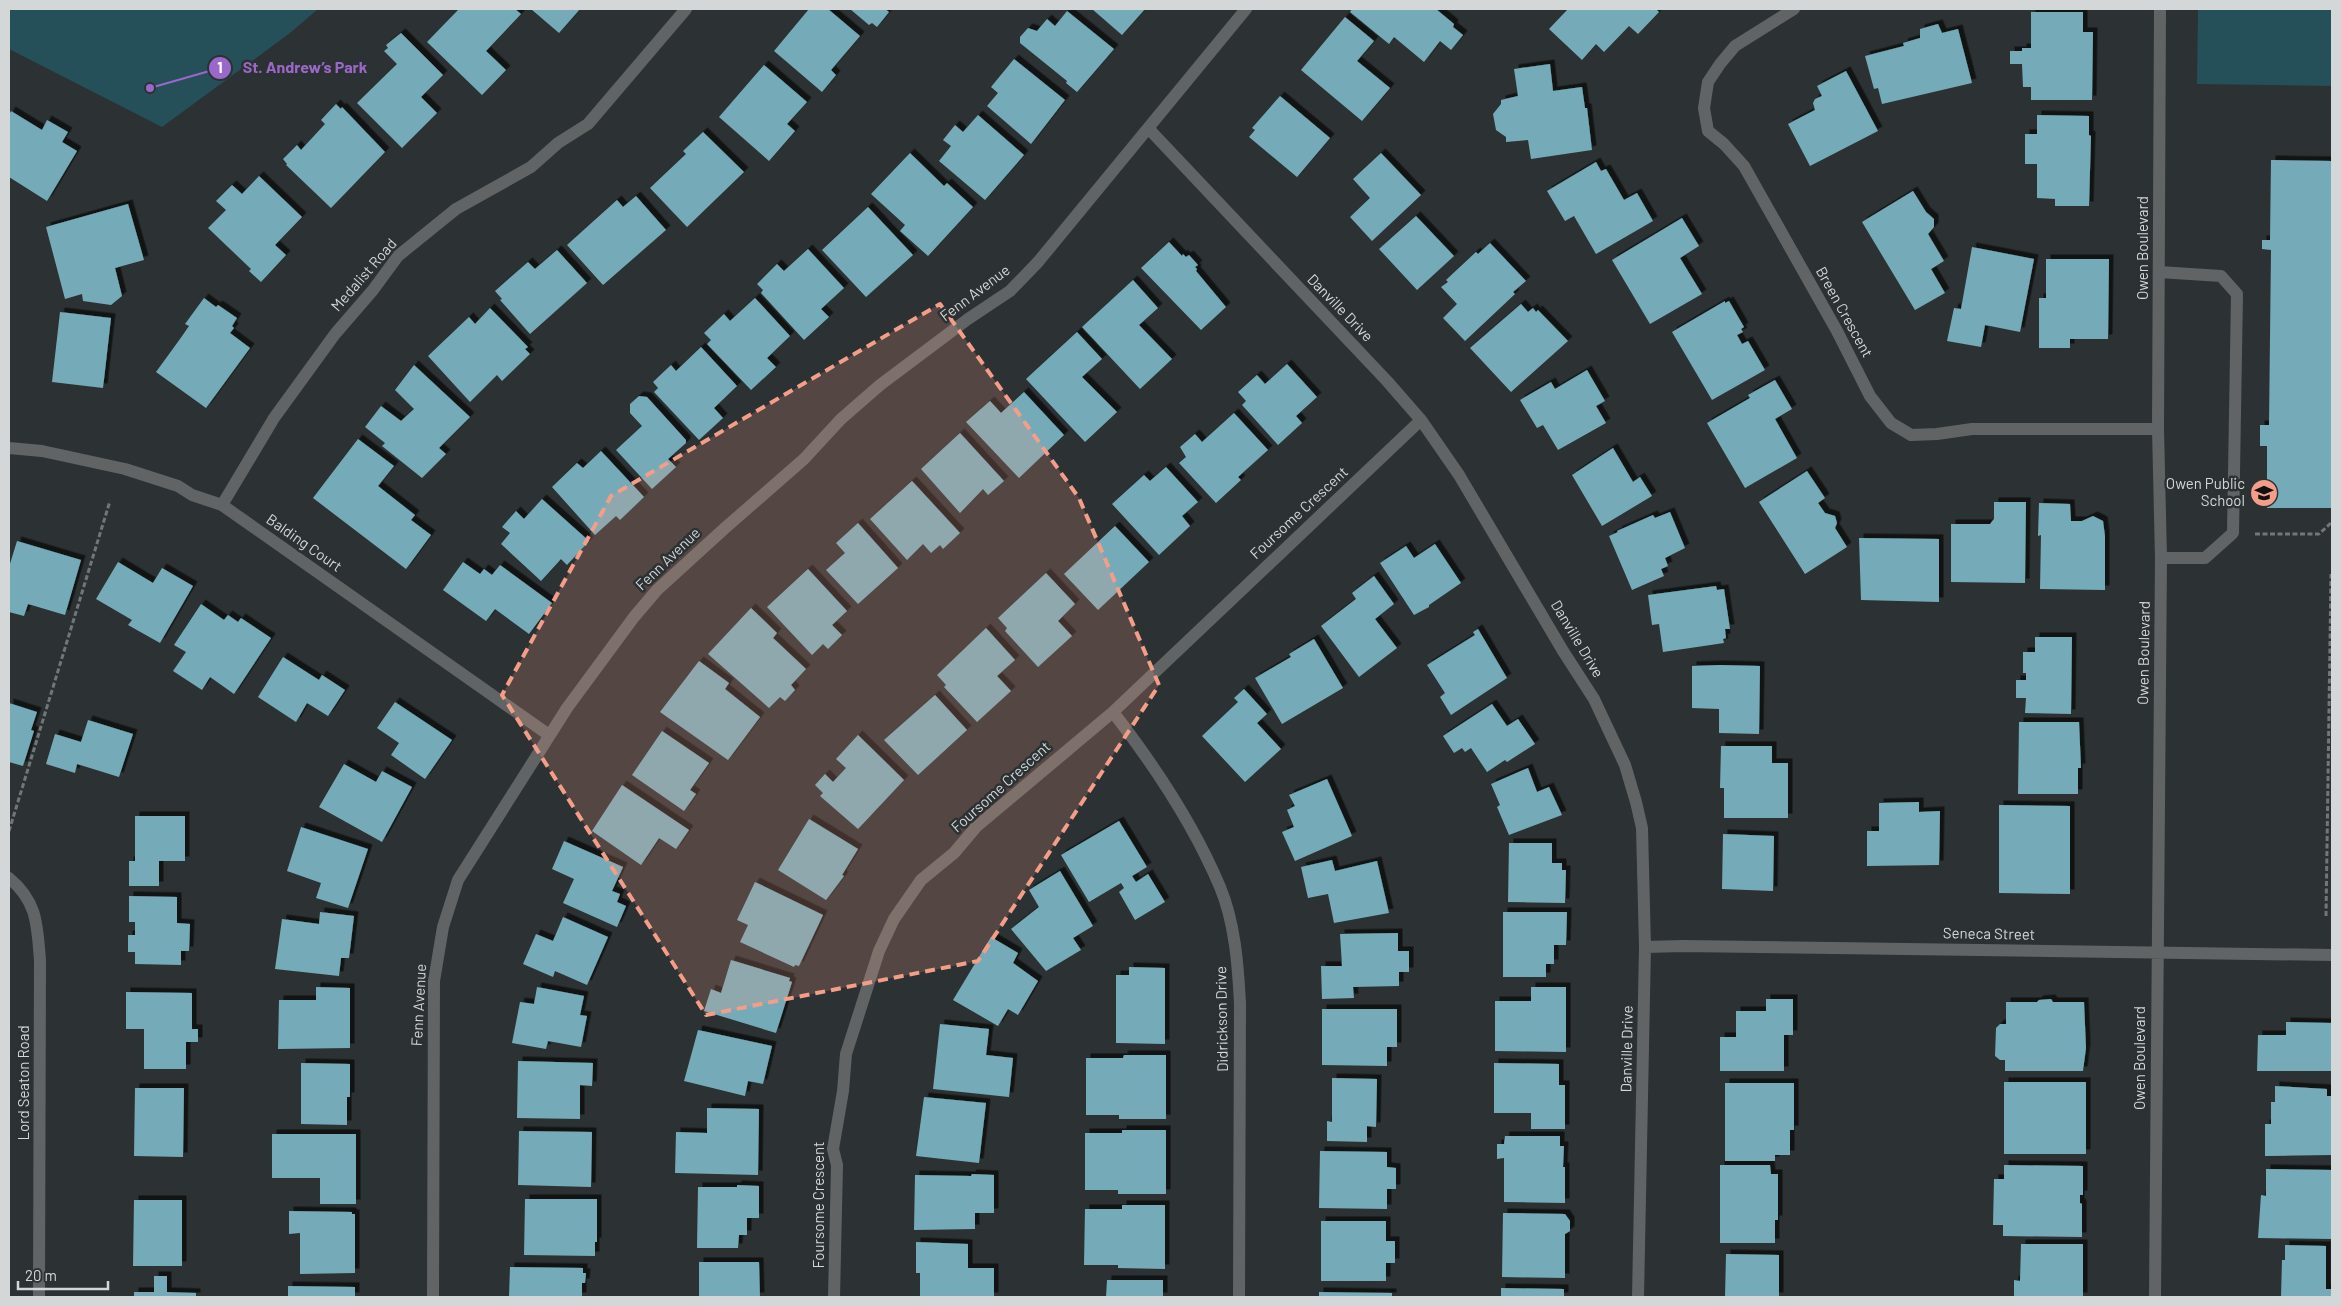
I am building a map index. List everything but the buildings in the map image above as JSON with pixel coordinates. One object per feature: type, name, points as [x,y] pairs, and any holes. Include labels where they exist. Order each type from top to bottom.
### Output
[{"type":"street","name":"Medalist Road","points":[[222,505],[274,418],[335,334],[373,290],[398,256],[456,209],[531,167],[558,143],[588,124],[686,9]]},
{"type":"street","name":"Fenn Avenue","points":[[434,1297],[433,991],[443,927],[458,880],[549,735],[634,617],[657,590],[724,528],[804,459],[841,419],[880,385],[968,319],[1010,291],[1038,262],[1246,9]]},
{"type":"street","name":"Breen Crescent","points":[[1794,9],[1734,46],[1720,64],[1708,82],[1704,108],[1708,131],[1724,144],[1744,166],[1837,331],[1870,396],[1891,423],[1911,435],[1972,430],[2158,429]]},
{"type":"street","name":"Owen Boulevard","points":[[2155,1297],[2161,558],[2158,429],[2160,9]]},
{"type":"street","name":"Danville Drive","points":[[1148,128],[1387,381],[1421,420],[1459,475],[1563,651],[1594,699],[1624,765],[1642,828],[1645,947],[1638,1297]]},
{"type":"street","points":[[2159,272],[2222,276],[2237,294],[2233,533],[2205,558],[2161,558]]},
{"type":"street","name":"Foursome Crescent","points":[[834,1297],[837,1164],[833,1149],[843,1091],[846,1054],[879,951],[894,918],[921,880],[954,853],[976,827],[1114,712],[1421,420]]},
{"type":"street","name":"Balding Court","points":[[9,448],[42,451],[125,469],[178,486],[192,495],[222,505],[549,735]]},
{"type":"street","name":"Didrickson Drive","points":[[1114,712],[1186,820],[1220,888],[1229,920],[1238,965],[1240,1003],[1239,1297]]},
{"type":"street","name":"Lord Seaton Road","points":[[9,878],[22,888],[36,916],[40,960],[39,1297]]},
{"type":"street","name":"Seneca Street","points":[[1645,947],[2332,955]]},
{"type":"path","points":[[9,831],[110,501]]},
{"type":"path","points":[[2254,534],[2319,534],[2332,522]]},
{"type":"path","points":[[2326,916],[2331,574]]},
{"type":"highlighted area","points":[[940,304],[1079,498],[1159,685],[978,961],[706,1015],[502,695],[611,496]]},
{"type":"shaded area","points":[[9,9],[318,9],[290,33],[162,127],[9,49]]},
{"type":"shaded area","points":[[2198,9],[2332,9],[2332,86],[2197,84]]},
{"type":"place","name":"St. Andrew’s Park","points":[[150,88]]},
{"type":"place","name":"Owen Public School","points":[[2264,493]]}]
